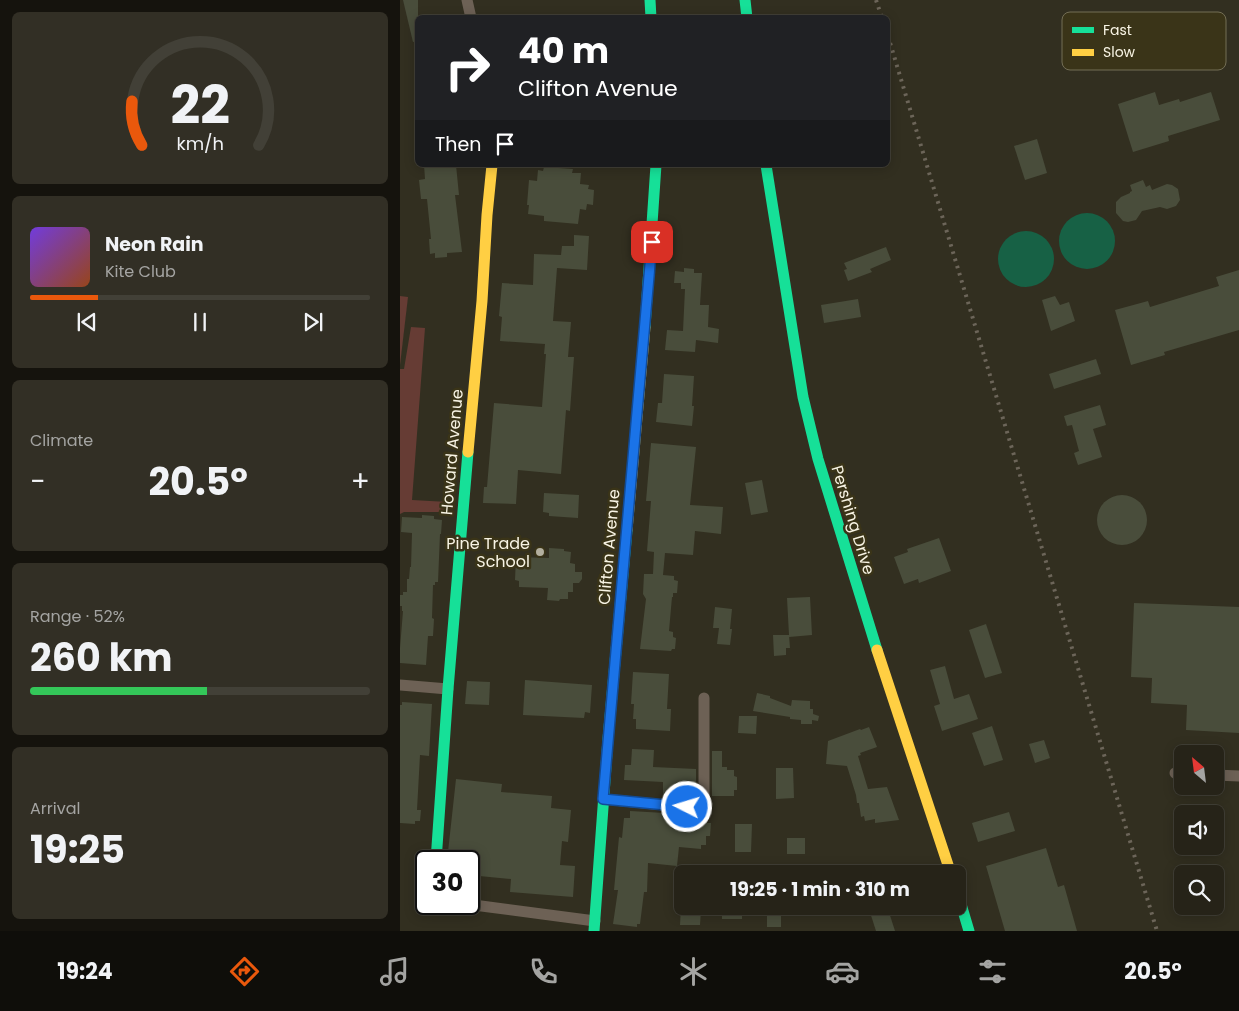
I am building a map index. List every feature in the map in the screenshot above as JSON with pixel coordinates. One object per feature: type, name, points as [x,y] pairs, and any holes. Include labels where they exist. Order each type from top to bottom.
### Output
[{"type":"main road","points":[[650,0],[651,15]]},
{"type":"main road","points":[[745,0],[748,15]]},
{"type":"main road","name":"Howard Avenue","points":[[437,850],[448,689],[492,167]]},
{"type":"main road","name":"Clifton Avenue","points":[[594,926],[603,799],[650,270],[656,167]]},
{"type":"main road","name":"Pershing Drive","points":[[766,167],[803,397],[818,459],[870,630],[948,865]]},
{"type":"main road","points":[[964,915],[968,931]]},
{"type":"street","points":[[467,0],[470,15]]},
{"type":"street","points":[[400,685],[448,689]]},
{"type":"street","points":[[603,799],[704,809],[704,698]]},
{"type":"street","points":[[1224,775],[1239,776]]},
{"type":"street","points":[[480,906],[594,926]]},
{"type":"shaded area","points":[[1087,213],[1098,215],[1107,221],[1113,230],[1115,241],[1113,252],[1107,261],[1098,267],[1087,269],[1076,267],[1067,261],[1061,252],[1059,241],[1061,230],[1067,221],[1076,215]]},
{"type":"shaded area","points":[[1026,231],[1037,233],[1046,239],[1052,248],[1054,259],[1052,270],[1046,279],[1037,285],[1026,287],[1015,285],[1006,279],[1000,270],[998,259],[1000,248],[1006,239],[1015,233]]},
{"type":"shaded area","points":[[400,296],[408,297],[400,365]]},
{"type":"shaded area","points":[[411,327],[425,328],[412,500],[448,502],[446,512],[404,512],[400,514],[400,369],[404,369]]},
{"type":"building","points":[[403,0],[418,0],[418,15],[415,15],[415,42],[413,42]]},
{"type":"building","points":[[1155,92],[1159,105],[1179,99],[1180,102],[1211,92],[1220,120],[1168,136],[1169,141],[1133,152],[1118,104]]},
{"type":"building","points":[[1037,139],[1047,173],[1025,180],[1014,146]]},
{"type":"building","points":[[424,167],[456,167],[459,195],[455,195],[462,252],[447,253],[447,257],[435,258],[435,253],[430,254],[429,239],[431,239],[427,199],[421,199],[419,180],[425,179]]},
{"type":"building","points":[[544,167],[573,169],[572,173],[581,173],[580,184],[589,185],[588,189],[594,190],[593,205],[587,204],[586,210],[580,209],[578,224],[544,221],[544,216],[528,214],[529,180],[537,181],[538,170],[543,171]]},
{"type":"building","points":[[1143,180],[1146,187],[1150,185],[1152,190],[1167,184],[1172,185],[1178,189],[1180,200],[1176,206],[1167,209],[1160,207],[1142,211],[1136,220],[1123,221],[1116,213],[1116,202],[1132,191],[1130,185]]},
{"type":"building","points":[[574,235],[589,236],[587,270],[557,268],[553,321],[571,322],[568,357],[574,357],[570,411],[566,410],[561,474],[518,470],[516,504],[483,503],[484,487],[487,487],[494,403],[542,407],[545,344],[500,341],[502,317],[499,316],[502,283],[533,285],[534,254],[561,255],[562,246],[574,246]]},
{"type":"building","points":[[886,247],[891,260],[870,269],[872,272],[848,281],[844,270],[847,269],[844,263]]},
{"type":"building","points":[[684,268],[694,269],[694,273],[702,273],[700,305],[709,305],[708,327],[719,329],[718,343],[696,340],[695,352],[665,350],[667,330],[683,331],[685,289],[681,289],[681,283],[674,283],[675,271],[684,272]]},
{"type":"building","points":[[1239,270],[1239,330],[1164,352],[1165,355],[1131,365],[1115,310],[1148,301],[1150,307],[1219,286],[1216,277]]},
{"type":"building","points":[[1055,296],[1060,305],[1069,302],[1075,321],[1051,331],[1042,300]]},
{"type":"building","points":[[858,299],[861,317],[824,323],[821,305]]},
{"type":"building","points":[[1096,359],[1101,374],[1054,389],[1049,374]]},
{"type":"building","points":[[664,374],[694,376],[692,426],[656,422],[658,403],[662,403]]},
{"type":"building","points":[[1100,405],[1106,425],[1093,429],[1102,457],[1078,465],[1074,453],[1079,451],[1072,425],[1067,426],[1064,416]]},
{"type":"building","points":[[651,443],[696,447],[690,505],[723,507],[721,534],[695,531],[693,555],[665,553],[663,575],[674,576],[674,580],[678,581],[677,593],[673,593],[672,597],[669,631],[673,632],[673,637],[676,638],[675,649],[671,651],[640,649],[646,599],[643,594],[644,574],[653,574],[654,552],[647,551],[651,501],[646,501]]},
{"type":"building","points":[[762,480],[768,512],[751,515],[745,483]]},
{"type":"building","points":[[544,493],[579,495],[578,518],[549,516],[549,513],[543,512]]},
{"type":"building","points":[[1122,495],[1132,497],[1140,502],[1145,510],[1147,520],[1145,530],[1140,538],[1132,543],[1122,545],[1112,543],[1104,538],[1099,530],[1097,520],[1099,510],[1104,502],[1112,497]]},
{"type":"building","points":[[422,515],[434,516],[434,519],[442,520],[438,582],[435,582],[435,585],[433,585],[433,636],[428,636],[426,665],[400,663],[403,611],[402,606],[400,606],[400,595],[403,595],[403,592],[407,592],[407,579],[409,579],[411,567],[412,533],[401,532],[402,517],[422,518]]},
{"type":"building","points":[[939,538],[951,571],[919,583],[918,579],[904,584],[894,557],[908,552],[907,549]]},
{"type":"building","points":[[549,548],[564,549],[564,551],[571,552],[570,563],[575,564],[575,572],[582,572],[582,579],[579,583],[573,583],[573,592],[568,592],[568,599],[560,599],[559,601],[547,600],[548,588],[519,587],[519,581],[515,580],[516,557],[549,558]]},
{"type":"building","points":[[810,597],[812,635],[789,637],[790,648],[786,648],[786,655],[774,656],[773,635],[789,635],[787,598]]},
{"type":"building","points":[[1134,603],[1239,607],[1239,733],[1186,730],[1187,705],[1151,703],[1152,678],[1131,677]]},
{"type":"building","points":[[715,607],[732,609],[730,645],[717,644],[719,628],[713,628]]},
{"type":"building","points":[[986,624],[1002,673],[985,678],[969,630]]},
{"type":"building","points":[[945,666],[954,699],[969,694],[978,719],[942,731],[934,706],[940,704],[930,670]]},
{"type":"building","points":[[633,672],[669,674],[667,709],[671,709],[670,731],[636,729],[636,719],[633,719],[634,704],[631,704]]},
{"type":"building","points":[[525,680],[592,685],[590,713],[585,712],[584,718],[523,715]]},
{"type":"building","points":[[467,681],[490,682],[489,705],[465,704]]},
{"type":"building","points":[[757,693],[770,696],[770,698],[791,706],[792,700],[810,701],[810,709],[813,709],[813,714],[819,716],[818,721],[812,720],[812,724],[801,724],[801,720],[790,719],[790,717],[753,711]]},
{"type":"building","points":[[402,702],[432,704],[429,756],[420,755],[417,810],[421,810],[420,821],[415,821],[415,824],[400,823],[400,705],[402,705]]},
{"type":"building","points":[[739,716],[757,716],[756,734],[738,733]]},
{"type":"building","points":[[992,726],[1003,760],[984,766],[972,733]]},
{"type":"building","points":[[869,727],[877,747],[860,753],[861,755],[858,756],[868,789],[887,787],[899,820],[875,823],[875,819],[865,821],[864,816],[861,817],[859,803],[857,803],[847,766],[826,764],[828,741]]},
{"type":"building","points":[[1044,740],[1050,758],[1035,763],[1029,744]]},
{"type":"building","points":[[632,749],[654,750],[653,767],[696,769],[696,796],[691,795],[691,799],[663,797],[663,782],[624,780],[625,765],[631,765]]},
{"type":"building","points":[[712,751],[722,751],[722,767],[727,767],[727,770],[734,770],[734,776],[737,777],[737,790],[734,790],[734,796],[712,796]]},
{"type":"building","points":[[776,768],[793,768],[794,798],[776,799]]},
{"type":"building","points":[[456,779],[502,784],[501,792],[552,796],[551,808],[571,810],[568,842],[562,841],[560,865],[575,866],[573,897],[510,892],[511,879],[480,876],[480,850],[448,850]]},
{"type":"building","points":[[630,811],[682,814],[681,819],[707,820],[707,823],[711,823],[710,836],[706,836],[706,845],[701,845],[701,849],[679,847],[677,865],[648,863],[647,892],[644,892],[640,924],[637,924],[637,927],[613,924],[618,890],[614,890],[619,837],[622,838],[624,818],[630,818]]},
{"type":"building","points":[[1009,812],[1015,831],[978,842],[972,823]]},
{"type":"building","points":[[735,824],[752,824],[751,852],[735,852]]},
{"type":"building","points":[[787,838],[805,838],[805,854],[787,854]]},
{"type":"building","points":[[1046,848],[1058,887],[1064,885],[1077,931],[1005,931],[986,866]]},
{"type":"building","points":[[681,915],[701,915],[700,925],[680,925]]},
{"type":"building","points":[[722,915],[742,915],[742,919],[722,919]]},
{"type":"building","points":[[767,915],[781,915],[781,927],[767,927]]},
{"type":"building","points":[[871,915],[890,915],[895,931],[876,931]]},
{"type":"railway","points":[[876,0],[881,15]]},
{"type":"railway","points":[[890,43],[1157,931]]},
{"type":"traffic: fast","points":[[650,0],[651,15]]},
{"type":"traffic: fast","points":[[745,0],[747,15]]},
{"type":"traffic: fast","points":[[645,327],[656,167]]},
{"type":"traffic: fast","points":[[766,167],[803,397],[818,459],[877,650]]},
{"type":"traffic: fast","points":[[437,850],[468,452]]},
{"type":"traffic: fast","points":[[594,931],[608,739],[627,530]]},
{"type":"traffic: fast","points":[[964,915],[969,931]]},
{"type":"traffic: slow","points":[[468,452],[492,167]]},
{"type":"traffic: slow","points":[[627,530],[645,327]]},
{"type":"traffic: slow","points":[[877,650],[948,865]]},
{"type":"place","name":"Pine Trade School","points":[[540,552]]},
{"type":"route","points":[[652,242],[603,799],[687,807]]}]
